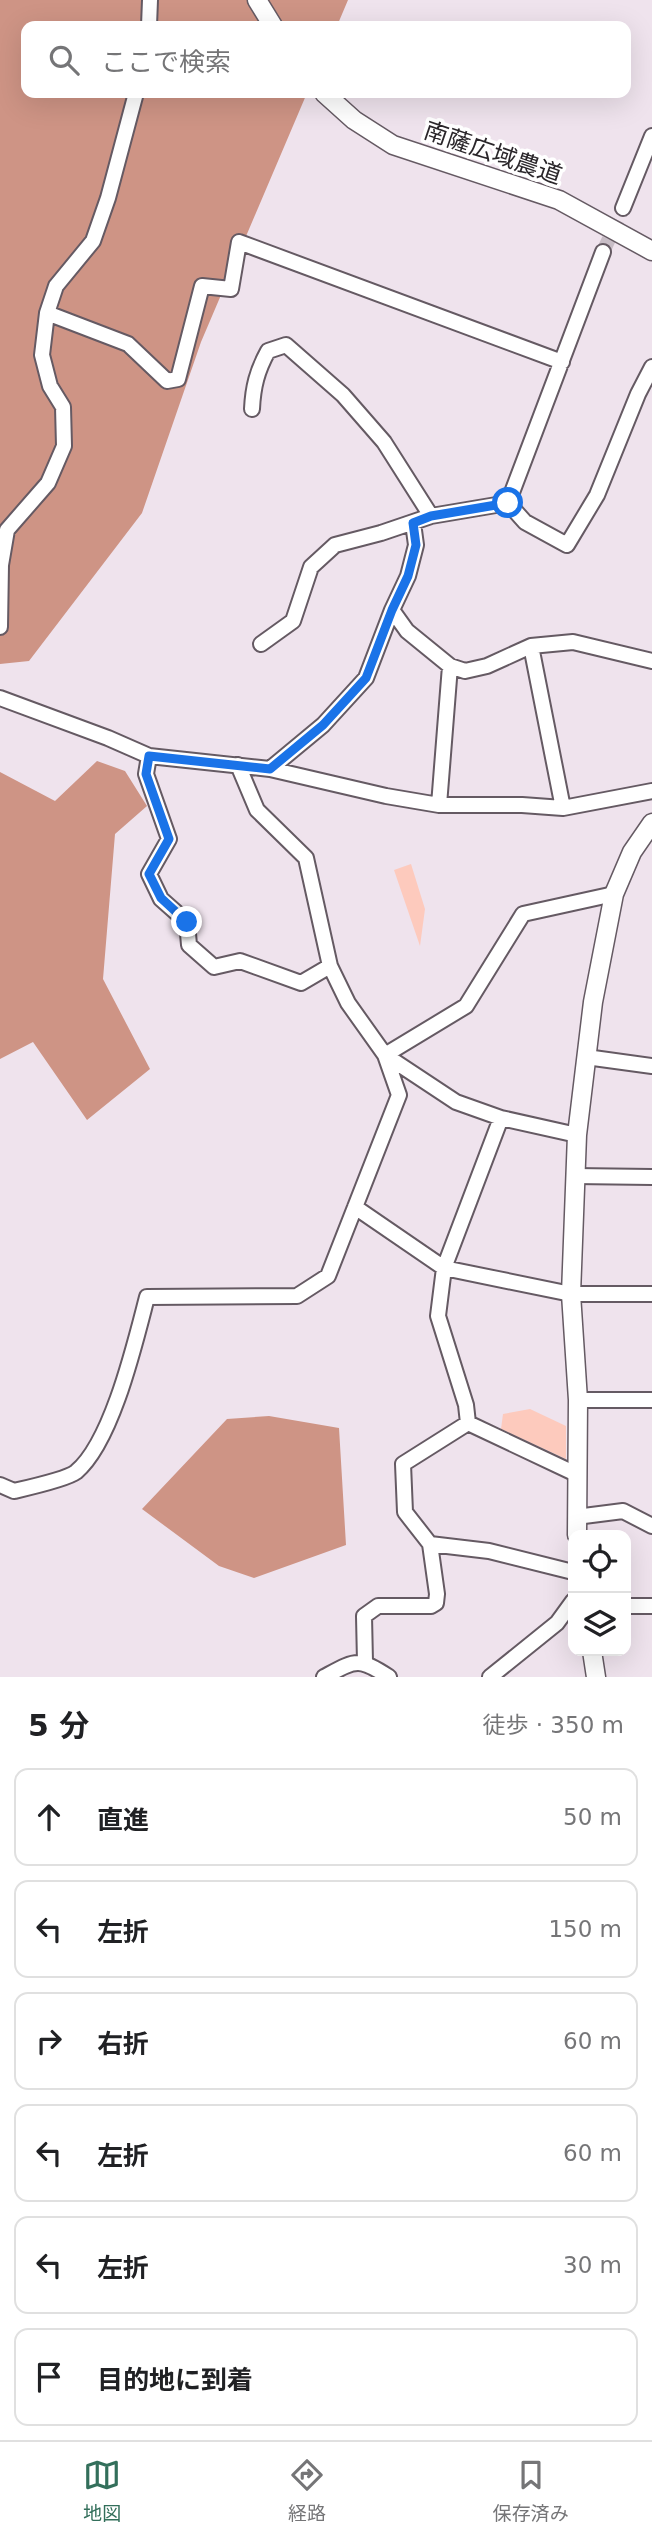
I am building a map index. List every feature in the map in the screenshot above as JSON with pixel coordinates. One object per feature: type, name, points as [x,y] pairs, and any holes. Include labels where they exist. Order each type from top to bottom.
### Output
[{"type":"street","points":[[149,21],[150,0]]},
{"type":"street","points":[[257,0],[270,21]]},
{"type":"street","points":[[0,627],[1,565],[7,530],[48,483],[64,446],[62,407],[50,386],[42,355],[47,313],[60,279],[93,240],[135,98]]},
{"type":"street","name":"南薩広域農道","points":[[330,98],[354,120],[393,145],[559,200],[652,251]]},
{"type":"street","points":[[623,208],[652,136]]},
{"type":"street","points":[[47,313],[128,344],[167,382],[178,379],[202,286],[231,289],[239,242],[562,362]]},
{"type":"street","points":[[508,503],[603,253]]},
{"type":"street","points":[[252,410],[257,371],[268,351],[286,345],[343,395],[384,442],[431,516]]},
{"type":"street","points":[[508,503],[526,522],[567,545],[597,495],[638,394],[652,367]]},
{"type":"street","points":[[261,644],[293,621],[311,567],[335,545],[431,516],[508,503]]},
{"type":"street","points":[[270,769],[323,725],[366,678],[408,576],[416,545],[413,523]]},
{"type":"street","points":[[392,610],[407,631],[450,666],[465,671],[487,666],[531,646],[573,642],[652,661]]},
{"type":"street","points":[[531,646],[563,808]]},
{"type":"street","points":[[439,804],[450,666]]},
{"type":"street","points":[[0,698],[149,756],[270,769],[387,796],[439,804],[563,808],[652,790]]},
{"type":"street","points":[[149,756],[146,774],[169,839],[149,874],[161,898],[187,922],[189,946],[214,967],[240,961],[301,983],[330,966]]},
{"type":"street","points":[[0,1485],[14,1492],[75,1473],[100,1441],[132,1355],[146,1297],[297,1296],[328,1276],[399,1095],[385,1055],[348,1003],[330,966],[306,858],[257,810],[238,765]]},
{"type":"street","points":[[652,823],[632,852],[614,894],[593,1002],[577,1135],[571,1294],[578,1401],[576,1526],[623,1511],[652,1526]]},
{"type":"street","points":[[385,1055],[466,1006],[523,914],[614,894]]},
{"type":"street","points":[[385,1055],[456,1102],[501,1118],[577,1135]]},
{"type":"street","points":[[586,1056],[652,1066]]},
{"type":"street","points":[[468,1423],[466,1405],[438,1316],[444,1268],[501,1118]]},
{"type":"street","points":[[574,1176],[652,1177]]},
{"type":"street","points":[[355,1206],[444,1268],[571,1294],[652,1294]]},
{"type":"street","points":[[578,1401],[652,1400]]},
{"type":"street","points":[[468,1423],[576,1474]]},
{"type":"street","points":[[365,1662],[365,1616],[378,1606],[431,1606],[436,1603],[430,1544],[405,1511],[403,1464],[468,1423]]},
{"type":"street","points":[[430,1544],[489,1551],[568,1571]]},
{"type":"street","points":[[631,1606],[652,1606]]},
{"type":"street","points":[[491,1677],[557,1623],[568,1608]]},
{"type":"street","points":[[593,1656],[596,1677]]},
{"type":"street","points":[[324,1677],[348,1664],[365,1662],[389,1677]]},
{"type":"shaded area","points":[[0,0],[348,0],[339,21],[21,21],[21,98],[305,98],[201,342],[142,513],[29,661],[0,664]]},
{"type":"shaded area","points":[[97,761],[125,771],[147,806],[115,834],[103,979],[150,1069],[87,1120],[33,1042],[0,1059],[0,772],[55,801]]},
{"type":"shaded area","points":[[411,864],[425,909],[420,946],[394,870]]},
{"type":"shaded area","points":[[530,1409],[566,1426],[566,1459],[501,1429],[503,1414]]},
{"type":"shaded area","points":[[269,1416],[339,1428],[346,1545],[254,1578],[219,1566],[142,1509],[227,1419]]},
{"type":"tunnel","points":[[603,252],[623,208]]},
{"type":"route","points":[[187,922],[161,898],[149,874],[169,839],[146,774],[149,756],[270,769],[323,725],[366,678],[408,576],[416,545],[413,523],[431,516],[508,503]]}]
